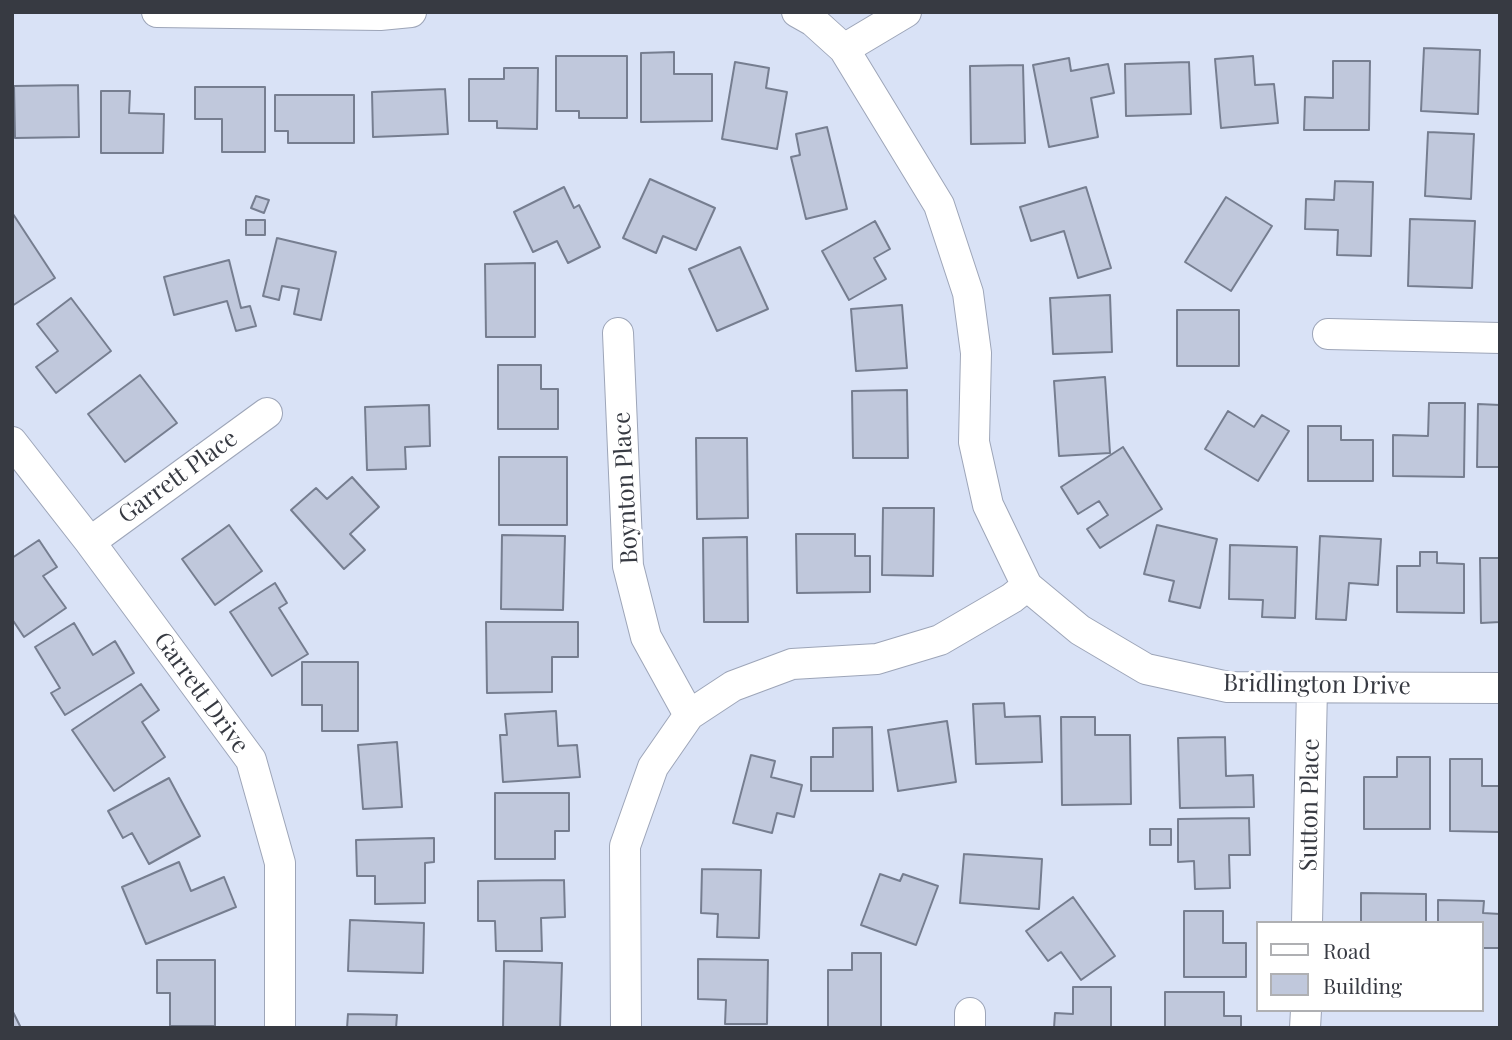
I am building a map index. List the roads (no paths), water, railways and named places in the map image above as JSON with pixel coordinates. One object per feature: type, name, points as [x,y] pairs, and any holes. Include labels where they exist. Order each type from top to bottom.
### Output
[{"type":"street","points":[[157,12],[380,15],[411,12]]},
{"type":"street","name":"Bridlington Drive","points":[[797,12],[813,21],[844,48],[939,205],[968,293],[976,352],[974,442],[988,506],[1027,586],[1080,630],[1146,669],[1228,687],[1500,688]]},
{"type":"street","points":[[844,48],[906,12]]},
{"type":"street","name":"Boynton Place","points":[[618,333],[628,566],[646,637],[688,715]]},
{"type":"street","points":[[1328,334],[1500,338]]},
{"type":"street","name":"Garrett Place","points":[[90,542],[267,413]]},
{"type":"street","name":"Garrett Drive","points":[[12,442],[90,542],[251,760],[280,863],[279,1028]]},
{"type":"street","points":[[626,1028],[625,846],[653,767],[688,715],[733,686],[792,664],[877,659],[940,640],[1012,598],[1027,586]]},
{"type":"street","name":"Sutton Place","points":[[1307,921],[1312,688]]}]
